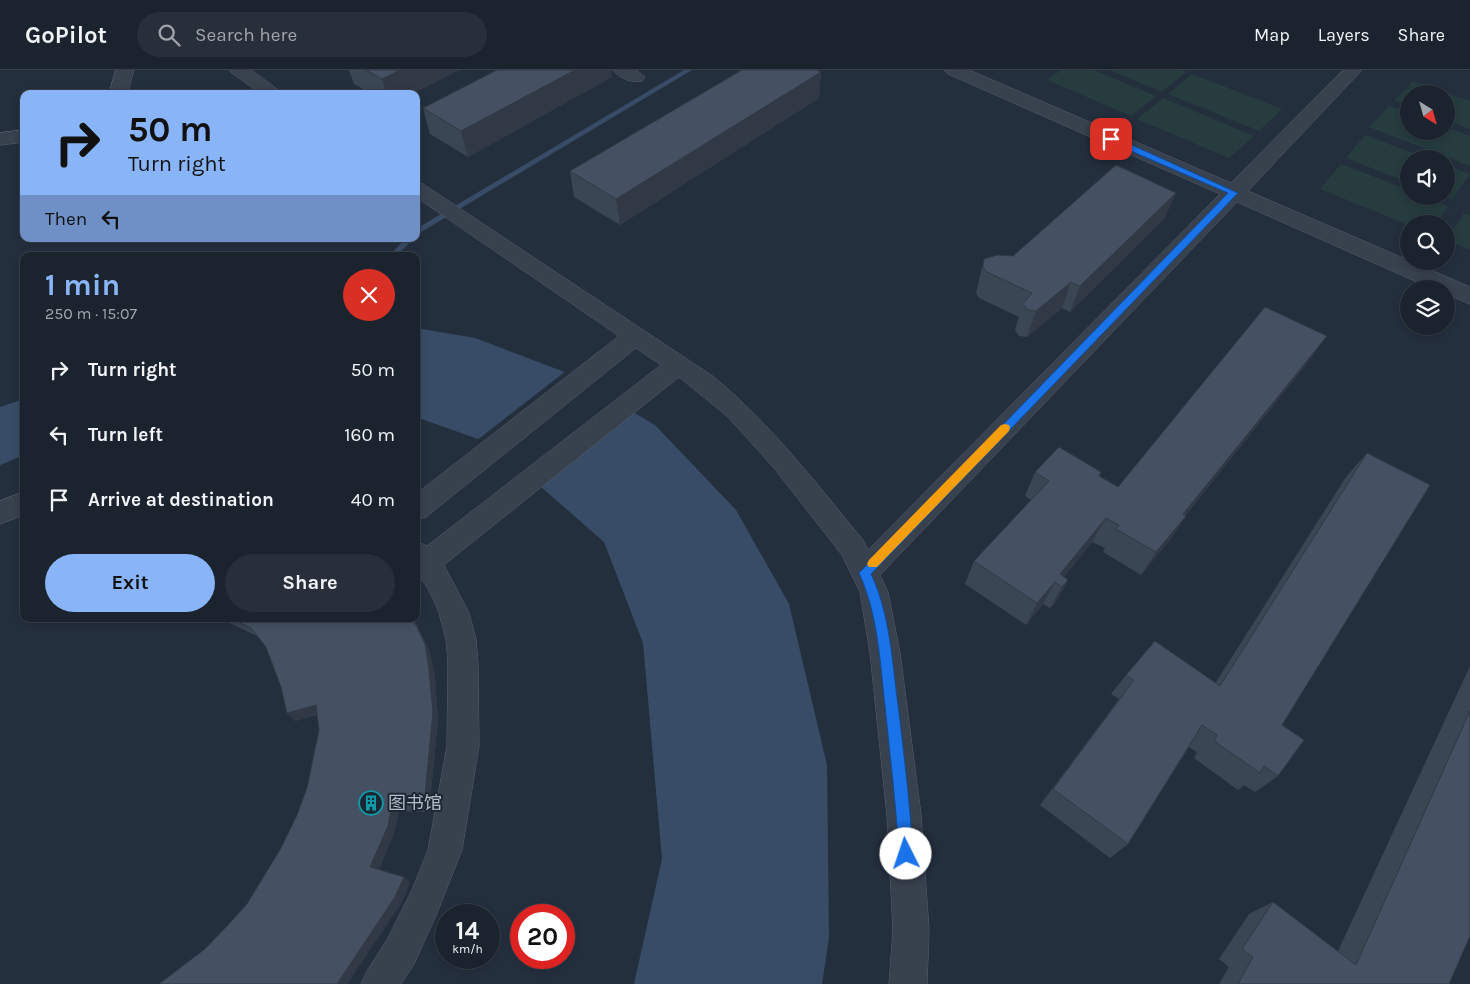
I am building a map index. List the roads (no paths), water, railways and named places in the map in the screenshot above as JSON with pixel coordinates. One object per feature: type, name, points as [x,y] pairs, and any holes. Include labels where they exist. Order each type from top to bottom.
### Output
[{"type":"lane","points":[[119,90],[125,70]]},
{"type":"lane","points":[[239,70],[269,90]]},
{"type":"lane","points":[[954,70],[1470,296]]},
{"type":"lane","points":[[864,573],[1353,70]]},
{"type":"lane","points":[[0,139],[20,136]]},
{"type":"lane","points":[[422,192],[705,383],[736,409],[783,461],[853,548],[874,592],[885,653],[904,815],[911,930],[908,984]]},
{"type":"lane","points":[[420,506],[636,336]]},
{"type":"lane","points":[[380,984],[401,951],[425,901],[445,850],[464,746],[461,639],[446,593],[435,575],[421,558],[679,364]]},
{"type":"lane","points":[[0,513],[20,505]]},
{"type":"water","points":[[420,329],[475,338],[567,373],[655,425],[736,510],[789,604],[827,765],[829,938],[822,984],[634,984],[662,859],[643,643],[604,542],[492,444],[420,418]]},
{"type":"water","points":[[20,400],[20,457],[0,465],[0,407]]},
{"type":"waterway","points":[[420,231],[689,70]]},
{"type":"waterway","points":[[397,252],[406,242]]},
{"type":"place","name":"图书馆","points":[[371,803]]}]
